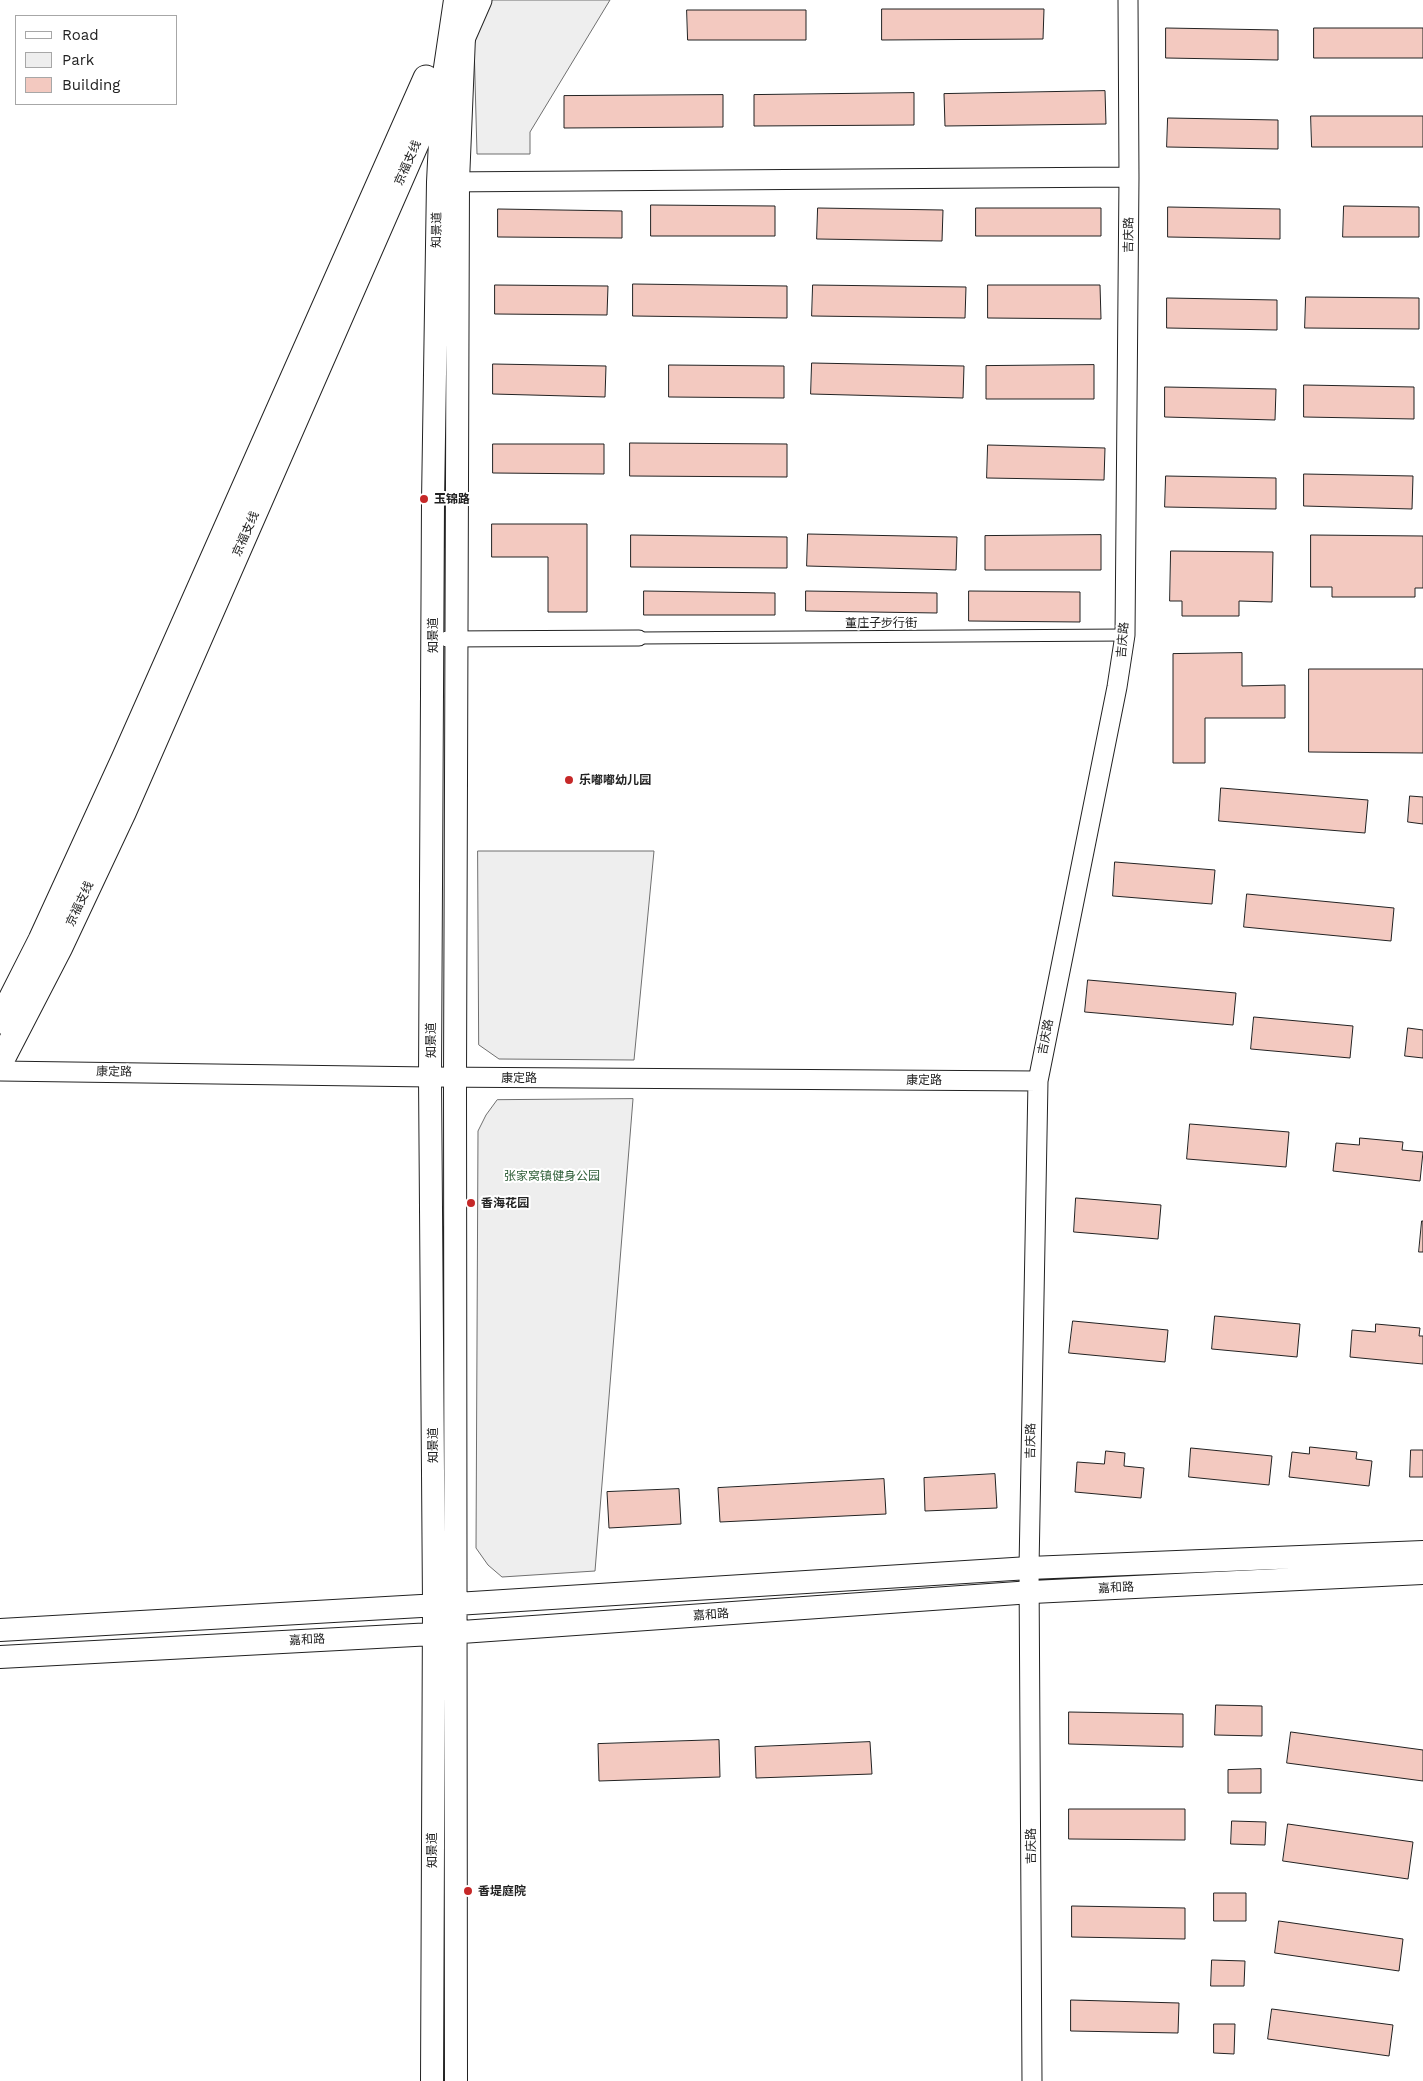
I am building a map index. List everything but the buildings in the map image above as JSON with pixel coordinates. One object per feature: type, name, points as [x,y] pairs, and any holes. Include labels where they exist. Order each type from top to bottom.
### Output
[{"type":"main road","name":"京福支线","points":[[0,1062],[60,947],[123,813],[443,81],[461,0]]},
{"type":"main road","name":"知景道","points":[[432,2081],[434,1605],[430,1077],[434,639],[433,501],[457,19],[471,0]]},
{"type":"main road","name":"京福支线","points":[[0,1021],[41,940],[124,759],[457,19],[479,0]]},
{"type":"main road","name":"知景道","points":[[443,81],[448,182],[457,639],[455,1077],[456,2081]]},
{"type":"main road","name":"嘉和路","points":[[0,1630],[1029,1568],[1423,1552]]},
{"type":"main road","name":"嘉和路","points":[[0,1657],[433,1634],[1029,1593],[1423,1573]]},
{"type":"street","name":"吉庆路","points":[[1032,2081],[1029,1568],[1038,1081],[1115,697],[1124,635],[1129,177],[1128,0]]},
{"type":"street","points":[[448,182],[1129,177]]},
{"type":"street","name":"董庄子步行街","points":[[639,638],[1124,635]]},
{"type":"street","points":[[434,639],[639,638]]},
{"type":"street","name":"康定路","points":[[0,1071],[430,1077],[1038,1081]]},
{"type":"green space","points":[[492,0],[610,0],[530,132],[530,154],[477,154],[474,42]]},
{"type":"green space","points":[[478,851],[654,851],[634,1060],[499,1059],[479,1045]]},
{"type":"green space","name":"张家窝镇健身公园","points":[[633,1099],[595,1571],[502,1577],[488,1565],[476,1548],[478,1131],[486,1115],[497,1100]]},
{"type":"place","name":"玉锦路","points":[[424,499]]},
{"type":"place","name":"乐嘟嘟幼儿园","points":[[569,780]]},
{"type":"place","name":"香海花园","points":[[471,1203]]},
{"type":"place","name":"香堤庭院","points":[[468,1891]]}]
